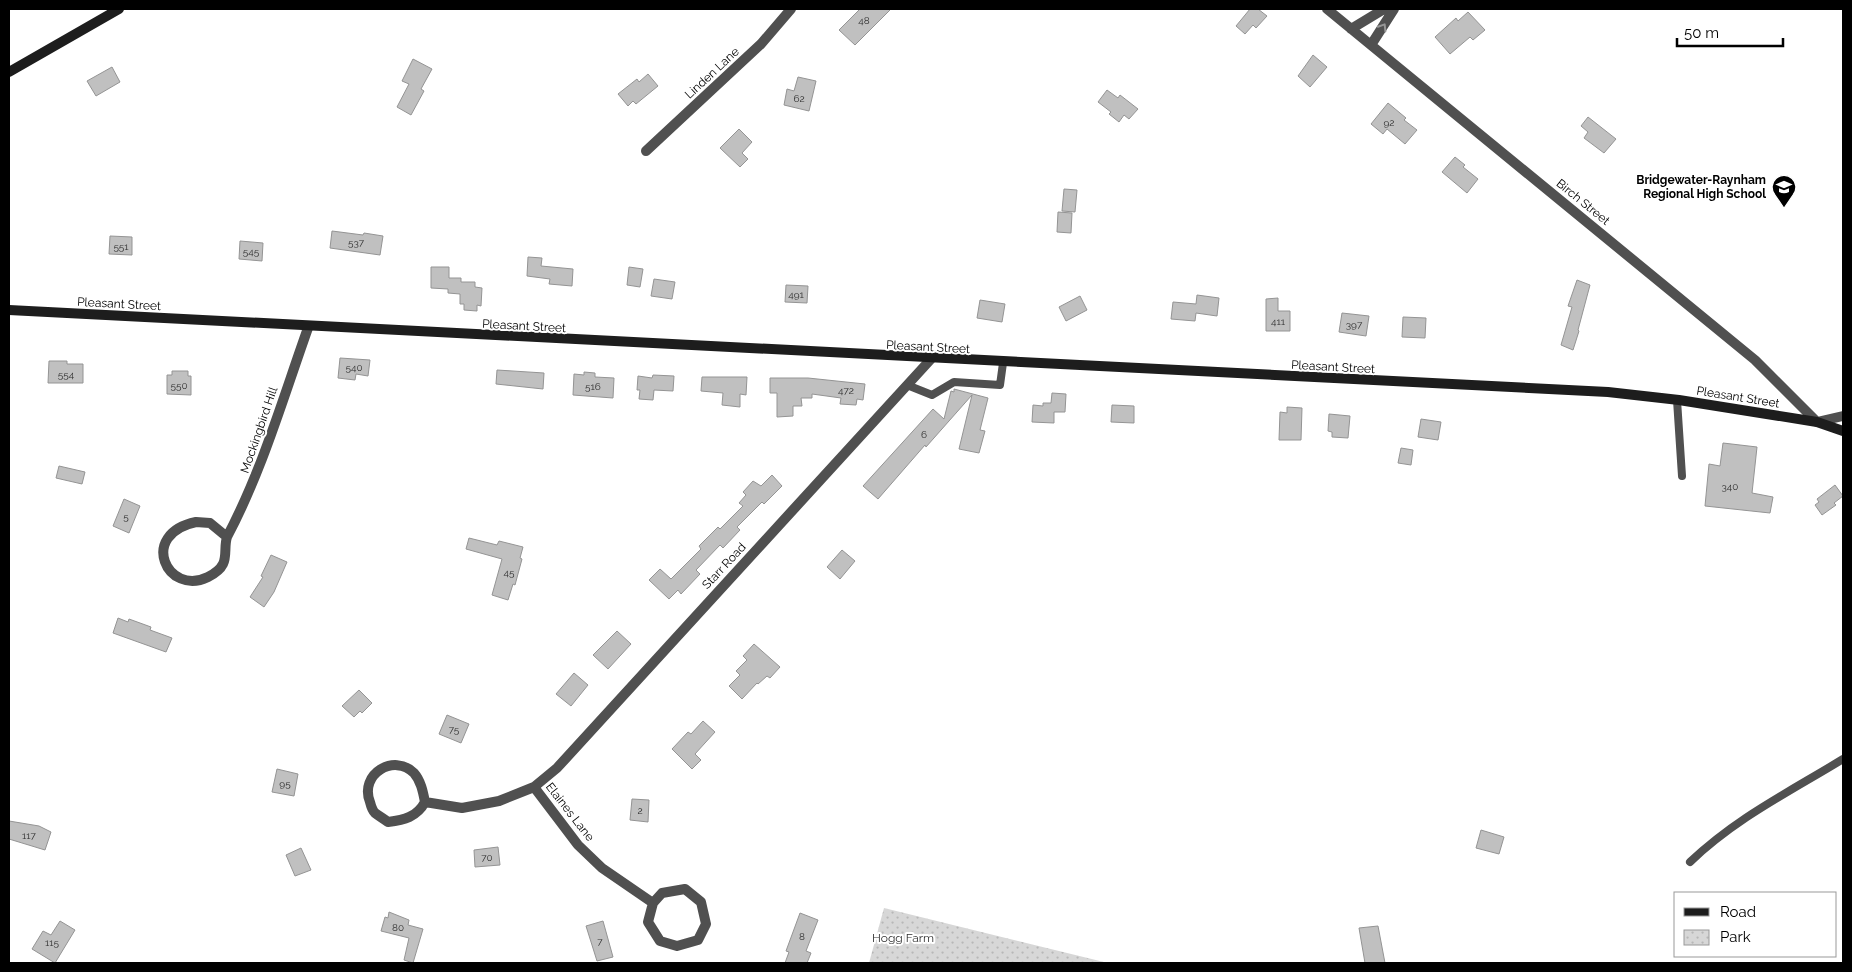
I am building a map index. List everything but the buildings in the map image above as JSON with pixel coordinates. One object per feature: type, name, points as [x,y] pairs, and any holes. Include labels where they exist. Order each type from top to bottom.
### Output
[{"type":"main road","points":[[9,72],[115,10]]},
{"type":"main road","name":"Pleasant Street","points":[[9,310],[308,328],[931,360],[1608,392],[1677,400],[1817,422],[1843,431]]},
{"type":"street","name":"Linden Lane","points":[[646,152],[761,44],[791,9]]},
{"type":"street","name":"Birch Street","points":[[1327,9],[1754,360],[1817,422]]},
{"type":"street","points":[[1351,29],[1384,9]]},
{"type":"street","points":[[1371,45],[1394,9]]},
{"type":"street","name":"Mockingbird Hill","points":[[227,538],[210,523],[196,522],[177,528],[168,536],[164,548],[163,555],[167,568],[172,573],[186,579],[199,580],[219,570],[224,564],[227,538],[248,497],[260,468],[308,328]]},
{"type":"street","name":"Starr Road","points":[[534,786],[557,768],[931,360]]},
{"type":"street","points":[[1817,422],[1843,416]]},
{"type":"street","points":[[392,765],[406,766],[415,774],[422,786],[425,802],[420,812],[403,820],[388,822],[374,812],[366,793],[370,779],[380,769],[392,765]]},
{"type":"street","name":"Elaines Lane","points":[[425,802],[462,808],[499,800],[534,786],[578,845],[602,868],[653,903]]},
{"type":"street","points":[[685,889],[701,902],[706,924],[698,940],[677,946],[660,941],[648,922],[653,903],[662,893],[685,889]]},
{"type":"lane","points":[[907,385],[932,394],[954,382],[1000,385],[1003,363]]},
{"type":"lane","points":[[1677,400],[1682,476]]},
{"type":"lane","points":[[1690,862],[1736,823],[1843,758]]},
{"type":"green space","name":"Hogg Farm","points":[[884,908],[1108,963],[869,963]]},
{"type":"place","name":"Bridgewater-Raynham Regional High School","points":[[1784,208]]}]
